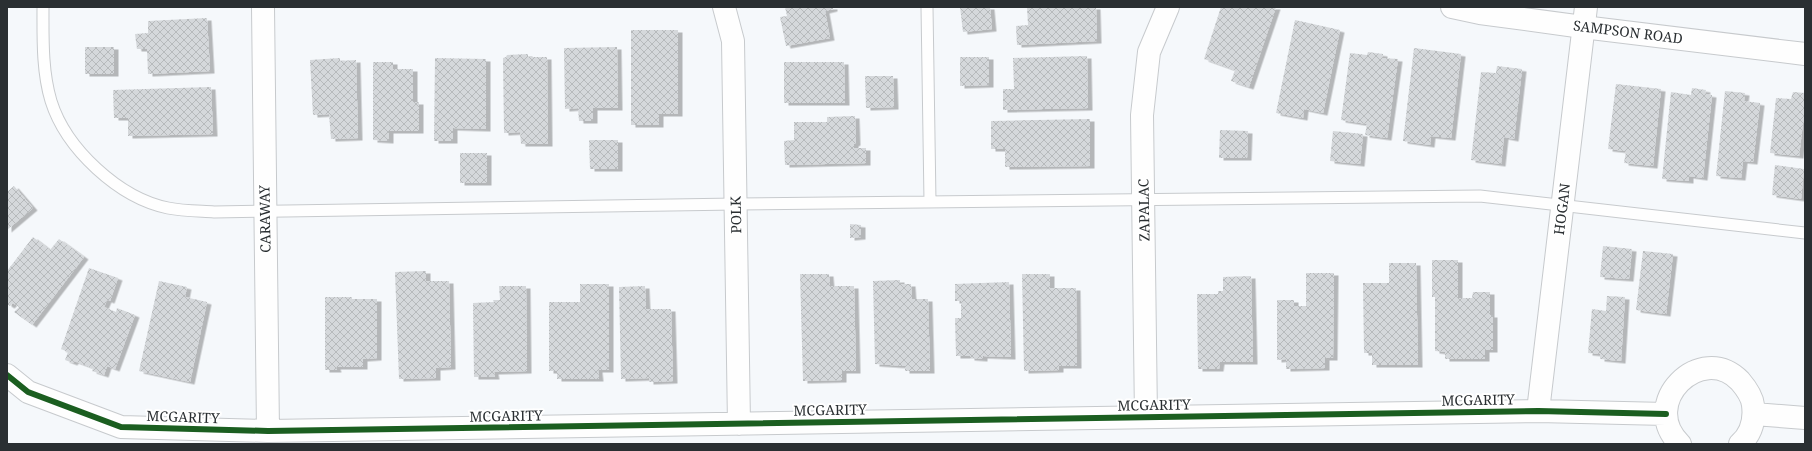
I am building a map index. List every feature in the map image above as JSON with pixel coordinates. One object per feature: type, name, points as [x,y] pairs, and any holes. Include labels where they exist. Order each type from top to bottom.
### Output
[{"type":"street","name":"CARAWAY","points":[[262,7],[268,431]]},
{"type":"street","name":"POLK","points":[[724,7],[733,41],[739,424]]},
{"type":"street","name":"ZAPALAC","points":[[1146,417],[1142,115],[1149,52],[1168,7]]},
{"type":"street","name":"SAMPSON ROAD","points":[[1452,7],[1480,13],[1584,17],[1805,54]]},
{"type":"street","name":"HOGAN","points":[[1538,411],[1584,17]]},
{"type":"street","points":[[1680,444],[1675,439],[1669,427],[1666,414],[1668,400],[1674,388],[1684,377],[1696,371],[1710,368],[1724,371],[1736,378],[1746,388],[1752,400],[1754,414],[1751,428],[1745,440],[1740,444]]},
{"type":"street","name":"MCGARITY","points":[[7,375],[28,392],[121,427],[268,431],[1538,411],[1666,414]]},
{"type":"street","points":[[1754,414],[1805,418]]},
{"type":"lane","points":[[43,7],[46,76],[51,101],[61,124],[73,142],[103,174],[123,188],[145,200],[168,208],[214,212],[265,210],[736,204],[1480,196],[1805,233]]},
{"type":"lane","points":[[927,7],[930,202]]},
{"type":"building","points":[[785,7],[833,7],[833,9],[825,11],[830,38],[786,46],[780,17],[787,16]]},
{"type":"building","points":[[960,7],[990,7],[992,29],[963,32]]},
{"type":"building","points":[[1027,7],[1096,7],[1097,41],[1017,45],[1016,26],[1028,25]]},
{"type":"building","points":[[1221,7],[1276,7],[1249,87],[1231,81],[1235,70],[1204,59]]},
{"type":"building","points":[[207,18],[210,71],[148,74],[147,49],[137,49],[135,34],[148,33],[148,21]]},
{"type":"building","points":[[1295,20],[1340,30],[1323,113],[1304,109],[1303,118],[1276,113]]},
{"type":"building","points":[[631,30],[678,30],[678,114],[659,114],[659,125],[631,125]]},
{"type":"building","points":[[85,47],[114,47],[114,74],[85,74]]},
{"type":"building","points":[[617,47],[618,108],[593,108],[593,121],[579,121],[578,108],[565,109],[564,48]]},
{"type":"building","points":[[1414,48],[1461,54],[1451,138],[1431,136],[1430,145],[1403,141]]},
{"type":"building","points":[[1368,52],[1383,54],[1383,58],[1398,59],[1387,138],[1365,135],[1367,124],[1341,120],[1350,53],[1367,55]]},
{"type":"building","points":[[528,54],[528,57],[547,57],[548,144],[521,144],[520,132],[504,133],[503,58],[507,55]]},
{"type":"building","points":[[1087,56],[1088,108],[1003,110],[1003,89],[1014,89],[1013,58]]},
{"type":"building","points":[[960,57],[989,57],[989,85],[960,86]]},
{"type":"building","points":[[340,58],[340,61],[356,60],[358,138],[331,139],[329,114],[313,115],[310,60]]},
{"type":"building","points":[[435,58],[486,59],[486,129],[453,128],[453,141],[434,141]]},
{"type":"building","points":[[373,62],[393,62],[393,69],[413,69],[413,102],[419,102],[419,131],[389,131],[389,141],[373,140]]},
{"type":"building","points":[[784,62],[844,62],[845,103],[784,103]]},
{"type":"building","points":[[1497,66],[1522,69],[1514,139],[1504,137],[1501,164],[1471,160],[1481,72],[1496,73]]},
{"type":"building","points":[[865,76],[893,76],[894,107],[866,108]]},
{"type":"building","points":[[1616,84],[1661,89],[1653,166],[1624,163],[1626,151],[1608,149]]},
{"type":"building","points":[[211,87],[213,134],[128,136],[128,118],[114,118],[113,90]]},
{"type":"building","points":[[1692,88],[1706,90],[1705,94],[1712,95],[1703,178],[1689,176],[1689,181],[1662,179],[1671,92],[1691,95]]},
{"type":"building","points":[[1725,91],[1745,93],[1744,101],[1760,103],[1753,162],[1743,161],[1741,178],[1716,176]]},
{"type":"building","points":[[1793,92],[1805,93],[1805,115],[1799,156],[1770,153],[1776,98],[1791,99]]},
{"type":"building","points":[[855,116],[856,143],[854,144],[854,148],[866,148],[866,163],[785,165],[784,141],[794,140],[794,122],[827,122],[827,117]]},
{"type":"building","points":[[1090,119],[1090,166],[1005,167],[1005,149],[991,149],[991,121]]},
{"type":"building","points":[[1220,130],[1248,131],[1247,158],[1219,158]]},
{"type":"building","points":[[1333,131],[1363,134],[1360,164],[1330,161]]},
{"type":"building","points":[[589,140],[618,140],[618,169],[590,169]]},
{"type":"building","points":[[460,153],[487,153],[487,183],[460,183]]},
{"type":"building","points":[[1775,165],[1804,169],[1801,199],[1772,195]]},
{"type":"building","points":[[14,186],[33,208],[7,230],[7,192]]},
{"type":"building","points":[[850,224],[861,225],[861,237],[850,238]]},
{"type":"building","points":[[33,237],[50,250],[59,239],[84,257],[32,325],[14,312],[19,307],[13,303],[10,306],[7,304],[7,271]]},
{"type":"building","points":[[1603,246],[1632,249],[1629,279],[1600,277]]},
{"type":"building","points":[[1643,251],[1673,254],[1666,314],[1636,310]]},
{"type":"building","points":[[1432,260],[1458,260],[1458,298],[1472,298],[1473,292],[1490,292],[1490,315],[1493,315],[1493,350],[1485,350],[1485,359],[1445,359],[1445,352],[1435,351],[1435,297],[1432,297]]},
{"type":"building","points":[[1389,263],[1416,263],[1418,365],[1372,365],[1372,353],[1364,353],[1363,283],[1389,283]]},
{"type":"building","points":[[89,268],[118,278],[110,301],[107,300],[104,307],[116,312],[117,308],[135,315],[115,369],[107,366],[104,375],[92,371],[93,368],[74,361],[73,363],[65,360],[68,352],[61,349]]},
{"type":"building","points":[[426,271],[426,281],[449,281],[451,367],[436,368],[436,378],[399,379],[395,272]]},
{"type":"building","points":[[1306,273],[1334,273],[1333,358],[1325,358],[1325,368],[1286,369],[1286,359],[1277,360],[1277,300],[1294,300],[1294,306],[1306,306]]},
{"type":"building","points":[[800,274],[829,274],[830,286],[854,286],[856,371],[842,371],[842,380],[803,381]]},
{"type":"building","points":[[1022,274],[1050,274],[1050,288],[1076,288],[1077,366],[1059,366],[1059,370],[1024,371]]},
{"type":"building","points":[[1251,276],[1253,362],[1220,362],[1219,369],[1198,369],[1197,294],[1218,294],[1218,291],[1223,291],[1223,277]]},
{"type":"building","points":[[900,280],[900,284],[911,284],[912,299],[928,299],[930,371],[905,371],[905,366],[875,364],[873,281]]},
{"type":"building","points":[[159,281],[187,287],[185,297],[207,302],[190,382],[139,371]]},
{"type":"building","points":[[1009,282],[1011,357],[983,356],[983,359],[970,358],[970,356],[956,356],[955,318],[961,318],[961,301],[955,301],[955,284]]},
{"type":"building","points":[[580,284],[609,284],[609,370],[598,370],[599,379],[557,379],[557,371],[549,371],[549,302],[580,302]]},
{"type":"building","points":[[499,286],[526,286],[527,371],[494,372],[495,377],[474,377],[473,303],[494,302],[493,300],[500,300]]},
{"type":"building","points":[[645,286],[646,309],[671,309],[673,381],[649,382],[649,378],[621,379],[619,287]]},
{"type":"building","points":[[1607,296],[1625,297],[1621,361],[1600,359],[1600,354],[1588,353],[1592,309],[1606,311]]},
{"type":"building","points":[[325,297],[377,299],[377,358],[363,359],[363,367],[336,367],[337,370],[325,370]]},
{"type":"cycle path","points":[[7,375],[28,392],[121,427],[268,431],[1538,411],[1666,414]]}]
